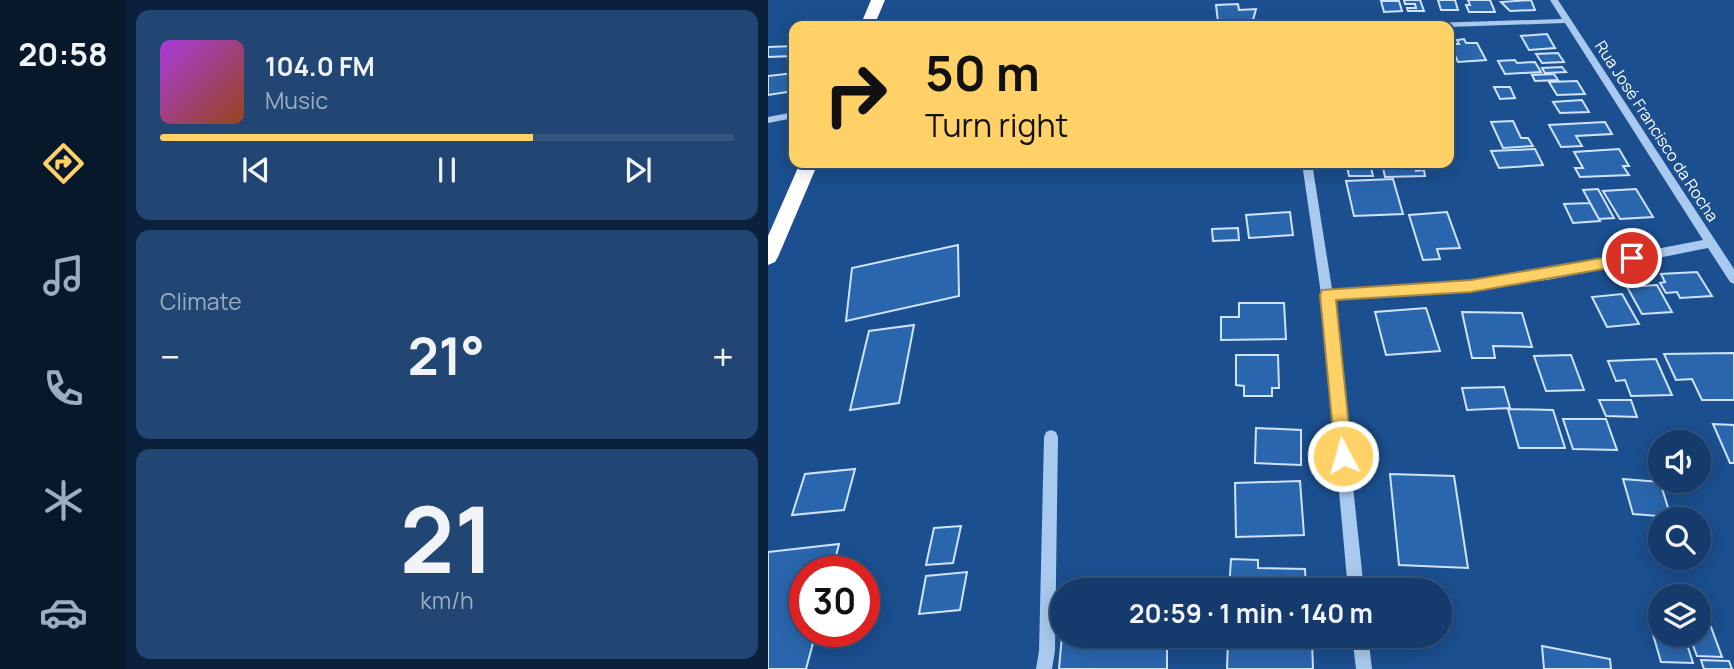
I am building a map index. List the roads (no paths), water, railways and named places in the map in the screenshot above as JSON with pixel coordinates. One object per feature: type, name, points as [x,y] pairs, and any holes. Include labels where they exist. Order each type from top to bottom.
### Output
[{"type":"highway","points":[[869,21],[878,0]]},
{"type":"highway","points":[[768,257],[807,168]]},
{"type":"street","name":"Rua José Francisco da Rocha","points":[[1554,0],[1734,279]]},
{"type":"street","points":[[1454,24],[1567,21]]},
{"type":"street","points":[[768,120],[789,116]]},
{"type":"street","points":[[1309,168],[1327,295],[1355,578]]},
{"type":"street","points":[[1327,295],[1471,286],[1553,274],[1711,243]]},
{"type":"street","points":[[1044,669],[1047,652],[1051,437]]},
{"type":"street","points":[[1362,648],[1364,669]]}]
